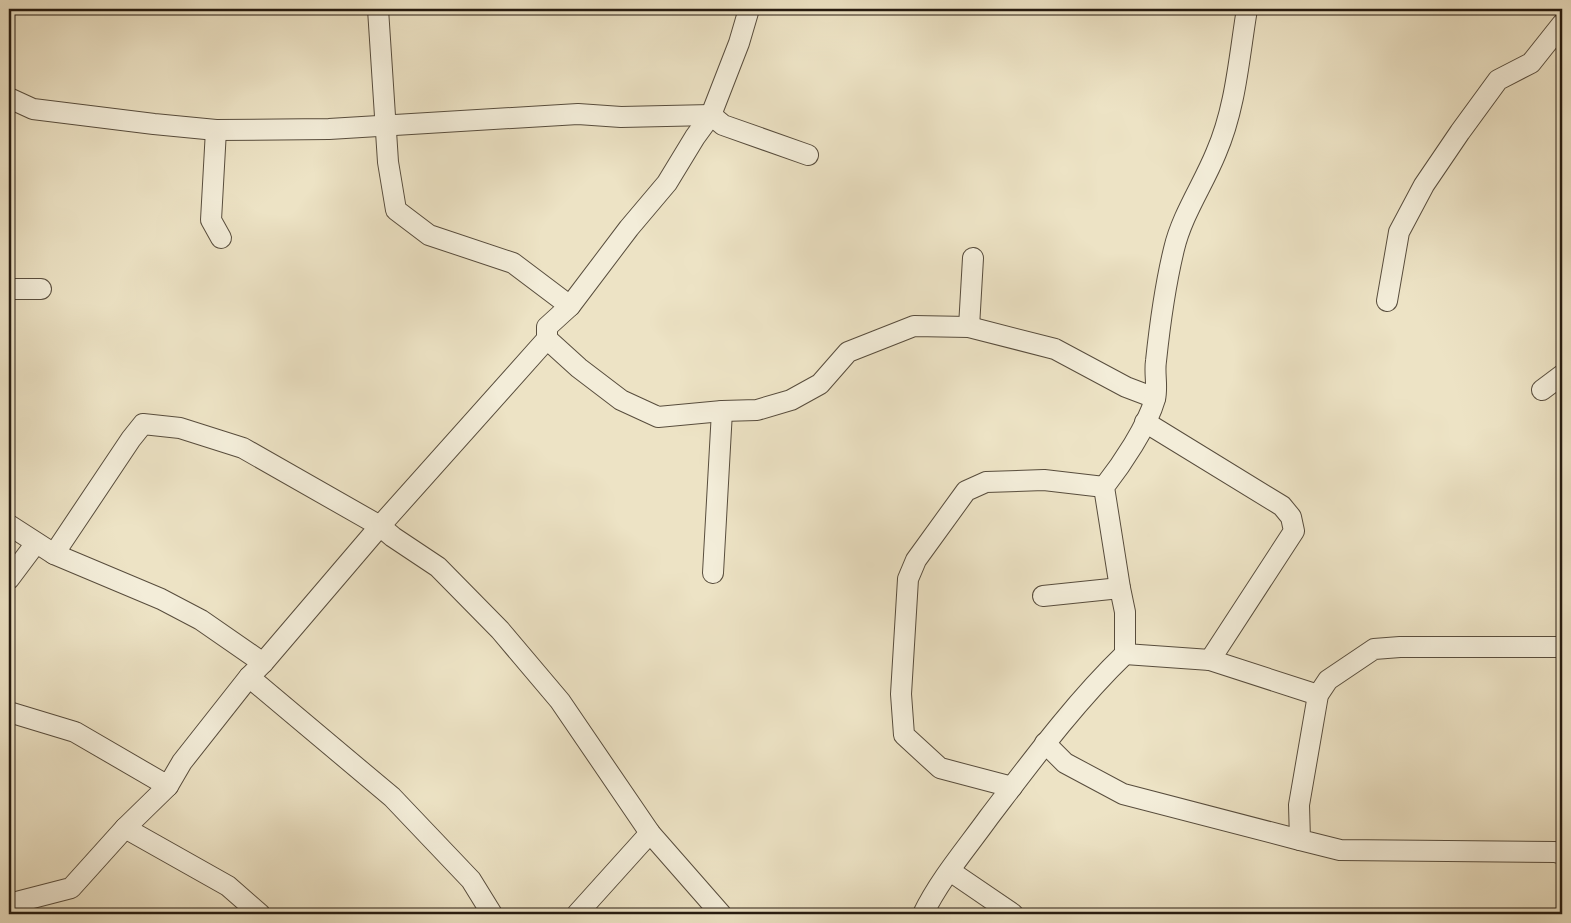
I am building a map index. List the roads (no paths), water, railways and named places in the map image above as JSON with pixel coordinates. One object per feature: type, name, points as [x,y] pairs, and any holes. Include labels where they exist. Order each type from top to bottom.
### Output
[{"type":"street","points":[[378,9],[388,162],[396,210],[429,235],[513,263],[570,306]]},
{"type":"street","points":[[9,904],[71,888],[125,828],[168,786],[182,762],[249,677],[380,526],[547,339],[547,327],[570,306],[629,228],[667,183],[695,136],[711,115],[739,43],[749,9]]},
{"type":"street","points":[[923,914],[931,898],[950,871],[1045,743],[1125,654],[1125,612],[1104,487],[1120,466],[1145,422],[1155,398],[1155,363],[1162,306],[1174,247],[1193,198],[1216,152],[1233,104],[1247,9]]},
{"type":"street","points":[[1387,301],[1399,232],[1424,185],[1498,80],[1531,63],[1562,24]]},
{"type":"street","points":[[9,98],[33,109],[216,130],[329,129],[578,114],[621,117],[711,115],[723,125],[808,155]]},
{"type":"street","points":[[216,130],[211,220],[222,238]]},
{"type":"street","points":[[969,327],[973,258]]},
{"type":"street","points":[[9,289],[41,289]]},
{"type":"street","points":[[547,339],[579,368],[621,400],[658,417],[757,410],[791,400],[820,384],[848,352],[914,326],[969,327],[1055,350],[1126,387],[1155,398]]},
{"type":"street","points":[[1542,390],[1562,375]]},
{"type":"street","points":[[713,573],[722,411]]},
{"type":"street","points":[[1145,422],[1282,506],[1291,517],[1294,531],[1210,660]]},
{"type":"street","points":[[54,554],[143,424],[180,428],[243,448],[380,526],[438,567],[500,630],[560,701],[650,833],[721,914]]},
{"type":"street","points":[[1012,787],[940,768],[904,735],[901,694],[908,579],[916,560],[966,490],[986,482],[1044,480],[1104,487]]},
{"type":"street","points":[[9,525],[54,554],[161,599],[201,620],[263,663]]},
{"type":"street","points":[[9,579],[36,543]]},
{"type":"street","points":[[1043,596],[1120,588]]},
{"type":"street","points":[[1300,840],[1299,805],[1318,695],[1328,680],[1374,650],[1400,647],[1562,647]]},
{"type":"street","points":[[1125,654],[1210,660],[1318,695]]},
{"type":"street","points":[[249,677],[392,797],[471,880],[492,914]]},
{"type":"street","points":[[9,712],[75,732],[168,786]]},
{"type":"street","points":[[1045,743],[1065,763],[1123,794],[1340,850],[1448,850],[1555,852],[1562,854]]},
{"type":"street","points":[[125,828],[228,886],[260,914]]},
{"type":"street","points":[[577,914],[650,833]]},
{"type":"street","points":[[950,871],[1013,914]]}]
